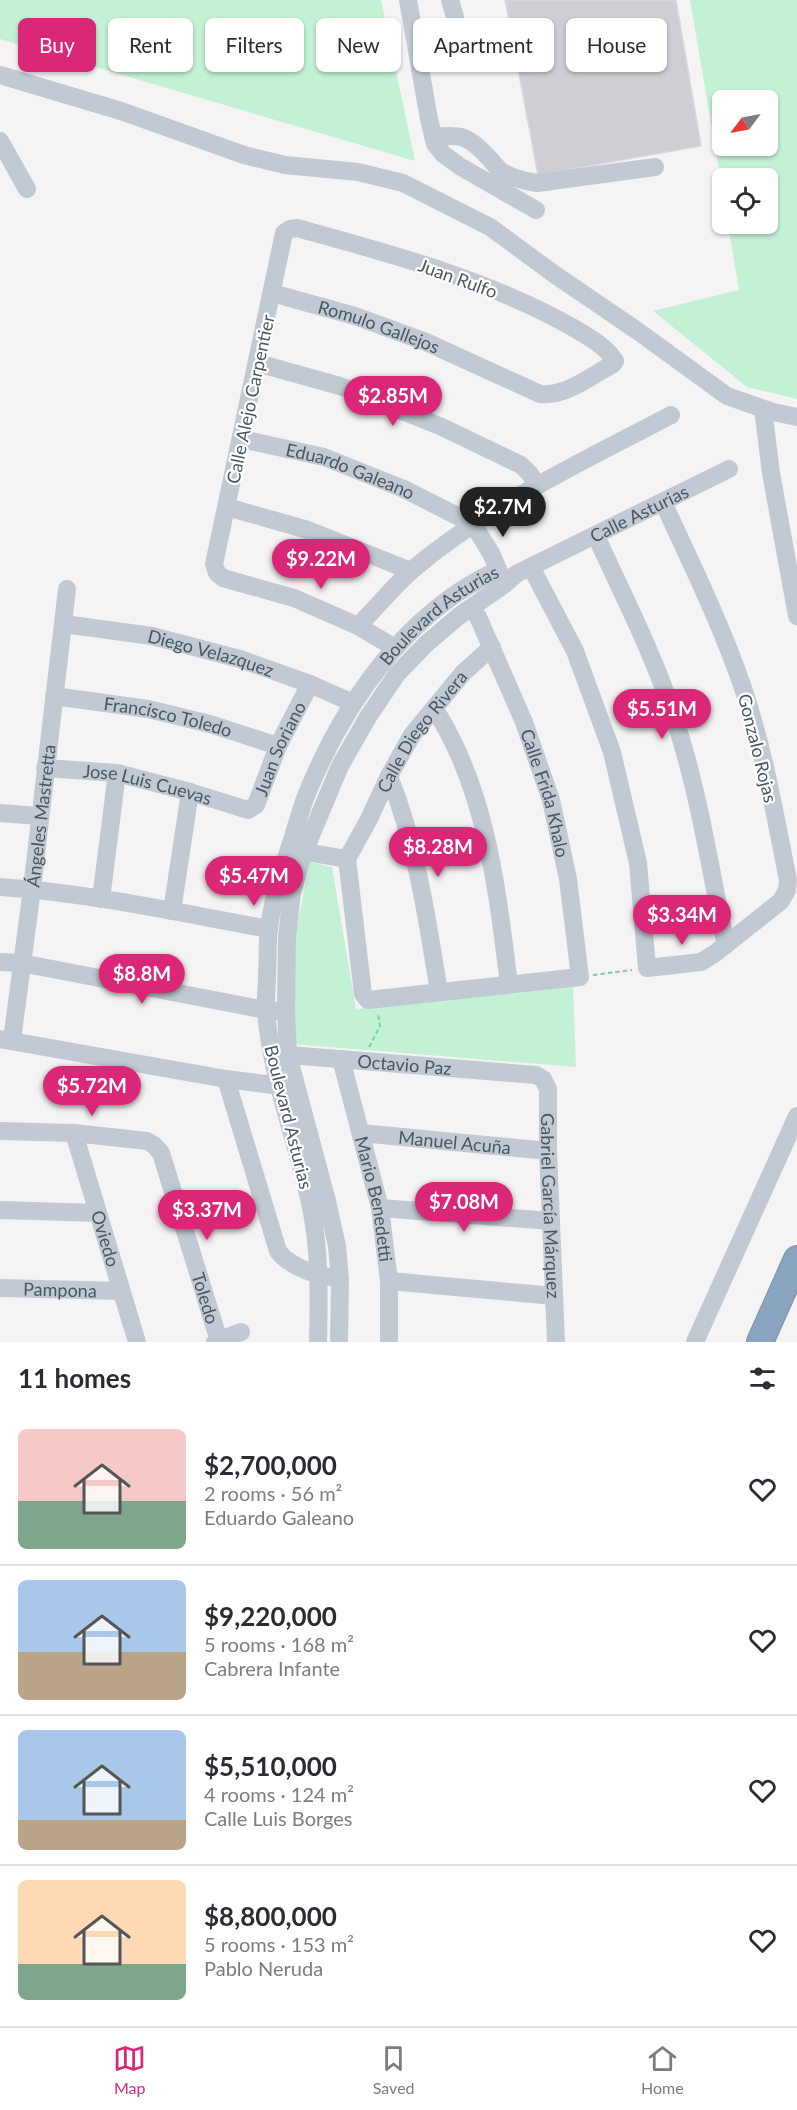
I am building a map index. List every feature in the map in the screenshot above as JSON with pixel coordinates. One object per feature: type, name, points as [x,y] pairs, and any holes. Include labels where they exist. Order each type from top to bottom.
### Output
[{"type":"highway","points":[[760,1342],[797,1259]]},
{"type":"street","points":[[408,0],[435,144],[443,154],[461,167],[536,210]]},
{"type":"street","points":[[0,75],[122,111],[244,155],[285,165],[358,172],[403,183],[490,227],[727,396],[797,417]]},
{"type":"street","points":[[434,137],[464,136],[474,142],[501,171],[520,180],[537,183],[654,166]]},
{"type":"street","points":[[0,141],[27,189]]},
{"type":"street","name":"Juan Rulfo","points":[[284,233],[297,228],[377,250],[443,271],[503,294],[556,318],[581,333],[611,354],[615,361],[613,364]]},
{"type":"street","name":"Calle Alejo Carpentier","points":[[284,233],[228,507],[214,564],[217,573],[223,578],[294,598],[358,626]]},
{"type":"street","name":"Romulo Gallejos","points":[[272,293],[355,316],[426,342],[540,394],[550,396],[561,392],[613,364]]},
{"type":"street","points":[[257,363],[340,386],[442,427],[521,465],[537,486]]},
{"type":"street","points":[[763,408],[771,473],[797,616]]},
{"type":"street","points":[[395,648],[358,626],[411,571],[473,524],[537,486],[671,415]]},
{"type":"street","name":"Eduardo Galeano","points":[[241,439],[324,457],[404,489],[473,524]]},
{"type":"street","name":"Calle Asturias","points":[[512,574],[596,536],[729,469]]},
{"type":"street","name":"Gonzalo Rojas","points":[[647,968],[701,962],[781,901],[788,880],[765,765],[742,687],[710,605],[663,502]]},
{"type":"street","points":[[228,507],[308,530],[411,571]]},
{"type":"street","points":[[473,524],[491,553],[512,574],[575,651],[612,752],[638,863],[647,968]]},
{"type":"street","points":[[596,536],[639,630],[674,716],[690,774],[726,945]]},
{"type":"street","name":"Boulevard Asturias","points":[[318,1342],[320,1275],[310,1204],[278,1086],[286,1011],[286,938],[296,851],[310,788],[327,749],[353,703],[395,648],[471,584],[512,574]]},
{"type":"street","name":"Boulevard Asturias","points":[[339,1342],[340,1280],[332,1220],[297,1087],[280,1054],[266,1010],[269,929],[276,889],[340,766],[368,717],[397,674],[426,644],[512,574]]},
{"type":"street","name":"Ángeles Mastretta","points":[[6,1040],[32,889],[67,589]]},
{"type":"street","name":"Calle Frida Khalo","points":[[478,617],[524,722],[551,800],[568,879],[580,977]]},
{"type":"street","name":"Diego Velazquez","points":[[64,624],[152,636],[240,658],[353,703]]},
{"type":"street","name":"Calle Diego Rivera","points":[[347,859],[412,735],[463,673],[492,647]]},
{"type":"street","name":"Juan Soriano","points":[[246,810],[256,805],[278,746],[310,684]]},
{"type":"street","name":"Francisco Toledo","points":[[54,696],[148,709],[210,724],[278,746]]},
{"type":"street","points":[[434,708],[446,726],[460,756],[477,802],[489,848],[509,984]]},
{"type":"street","name":"Jose Luis Cuevas","points":[[45,768],[117,773],[190,792],[246,810]]},
{"type":"street","points":[[101,899],[117,773]]},
{"type":"street","points":[[389,776],[408,832],[418,871],[439,992]]},
{"type":"street","points":[[172,911],[190,792]]},
{"type":"street","points":[[0,813],[39,816]]},
{"type":"street","points":[[296,851],[347,859],[370,997],[580,977]]},
{"type":"street","points":[[0,887],[101,899],[269,929]]},
{"type":"street","points":[[0,962],[21,963],[266,1010],[286,1011]]},
{"type":"street","points":[[6,1040],[226,1079],[297,1087]]},
{"type":"street","name":"Octavio Paz","points":[[280,1054],[536,1075]]},
{"type":"street","name":"Mario Benedetti","points":[[340,1059],[380,1208],[389,1281],[389,1342]]},
{"type":"street","name":"Gabriel García Márquez","points":[[536,1075],[543,1079],[548,1089],[548,1151],[556,1342]]},
{"type":"street","points":[[226,1079],[278,1251],[286,1260],[320,1275],[340,1280]]},
{"type":"street","points":[[695,1342],[797,1116]]},
{"type":"street","points":[[0,1122],[40,1132]]},
{"type":"street","points":[[0,1131],[74,1133]]},
{"type":"street","name":"Toledo","points":[[74,1133],[147,1141],[161,1153],[217,1341]]},
{"type":"street","name":"Oviedo","points":[[74,1133],[136,1342]]},
{"type":"street","name":"Manuel Acuña","points":[[361,1134],[548,1151]]},
{"type":"street","points":[[380,1208],[551,1221]]},
{"type":"street","points":[[0,1210],[98,1213]]},
{"type":"street","points":[[389,1281],[554,1296]]},
{"type":"street","name":"Pampona","points":[[0,1288],[121,1291]]},
{"type":"street","points":[[217,1341],[241,1332]]},
{"type":"path","points":[[580,977],[647,968]]},
{"type":"path","points":[[363,1061],[380,1026],[370,997]]},
{"type":"green space","points":[[0,0],[381,0],[385,18],[316,18],[316,72],[396,72],[415,161],[112,72],[193,72],[193,18],[108,18],[108,71],[96,67],[96,18],[18,18],[18,44],[0,39]]},
{"type":"green space","points":[[690,0],[797,0],[797,399],[747,387],[653,311],[739,290],[730,234],[778,234],[778,168],[719,168],[717,156],[778,156],[778,90],[712,90],[712,129]]},
{"type":"green space","points":[[310,862],[332,867],[356,1009],[573,986],[576,1067],[293,1044],[296,930]]},
{"type":"building","points":[[505,0],[676,0],[701,146],[538,175],[519,72],[554,72],[554,18],[508,18]]}]
